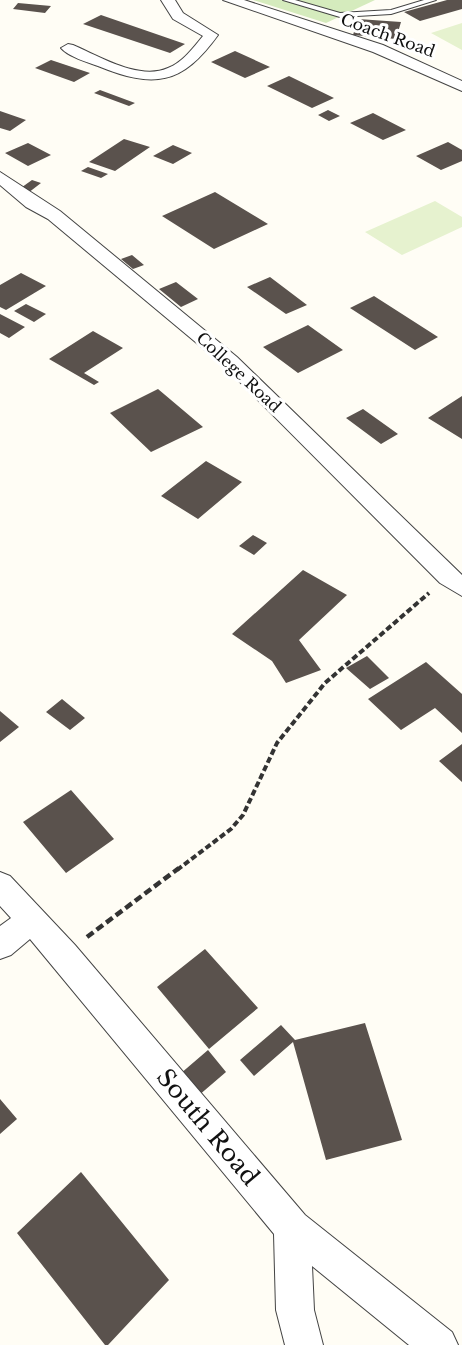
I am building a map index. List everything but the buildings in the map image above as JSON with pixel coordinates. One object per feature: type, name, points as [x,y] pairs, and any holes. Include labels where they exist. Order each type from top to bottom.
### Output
[{"type":"street","points":[[68,48],[140,75],[170,73],[186,64],[211,35],[180,17],[170,7],[168,0]]},
{"type":"street","name":"Coach Road","points":[[230,0],[337,35],[423,67],[462,87]]},
{"type":"street","name":"College Road","points":[[0,177],[32,203],[54,215],[230,360],[455,582]]},
{"type":"street","name":"South Road","points":[[0,885],[64,955],[292,1228],[439,1345]]},
{"type":"street","points":[[0,945],[31,920]]},
{"type":"street","points":[[292,1228],[295,1310],[304,1345]]},
{"type":"lane","points":[[287,0],[340,15],[391,12],[432,0]]},
{"type":"path","points":[[64,955],[231,829],[243,816],[277,743],[324,683],[455,582]]},
{"type":"green space","points":[[253,0],[375,0],[326,23]]},
{"type":"green space","points":[[462,23],[462,50],[431,33]]},
{"type":"green space","points":[[435,201],[462,217],[462,227],[402,255],[365,232]]}]
